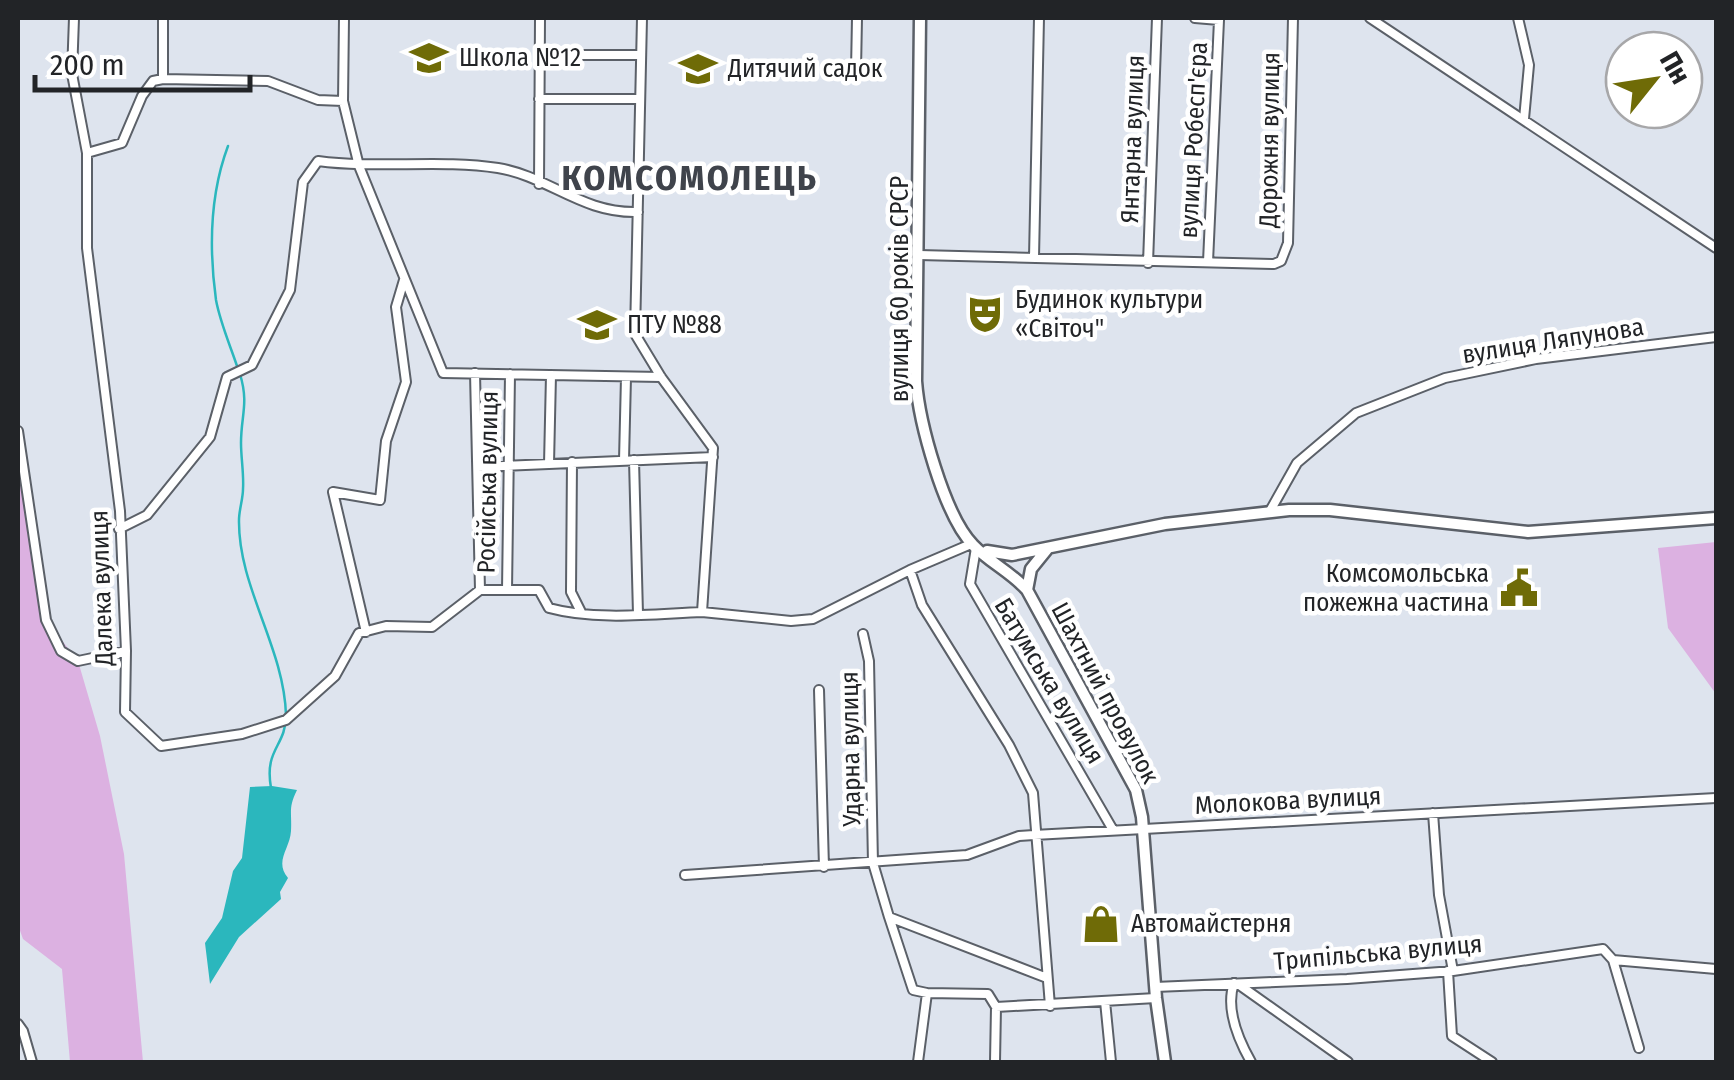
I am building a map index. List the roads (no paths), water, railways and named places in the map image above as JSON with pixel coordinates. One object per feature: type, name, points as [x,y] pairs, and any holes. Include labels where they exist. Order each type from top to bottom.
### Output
[{"type":"street","name":"Далека вулиця","points":[[74,18],[72,74],[87,153],[87,248],[120,529],[125,712],[161,746],[242,734],[286,720],[335,676],[359,633],[366,632]]},
{"type":"street","points":[[163,18],[163,79]]},
{"type":"street","points":[[344,18],[343,101],[359,166],[443,373],[661,378]]},
{"type":"street","points":[[539,184],[540,18]]},
{"type":"street","points":[[642,18],[635,334],[661,378],[713,448],[702,612]]},
{"type":"street","points":[[856,70],[857,18]]},
{"type":"street","name":"вулиця 60 років СРСР","points":[[920,18],[916,381],[920,415],[954,514],[974,546]]},
{"type":"street","points":[[1034,258],[1039,18]]},
{"type":"street","name":"Янтарна вулиця","points":[[1148,263],[1158,18]]},
{"type":"street","name":"вулиця Робесп'єра","points":[[1196,18],[1220,20],[1208,262]]},
{"type":"street","name":"Дорожня вулиця","points":[[1208,262],[1282,261],[1288,243],[1293,18]]},
{"type":"street","points":[[1370,18],[1716,248]]},
{"type":"street","points":[[1518,18],[1529,65],[1524,120]]},
{"type":"street","points":[[540,55],[641,55]]},
{"type":"street","points":[[87,153],[122,143],[152,81],[268,80],[318,100],[343,101]]},
{"type":"street","points":[[540,99],[640,99]]},
{"type":"street","points":[[120,529],[148,514],[210,437],[227,376],[252,364],[290,290],[303,182],[318,161],[359,166],[499,168],[613,213],[638,212]]},
{"type":"street","points":[[920,255],[1208,262]]},
{"type":"street","points":[[404,280],[396,307],[406,382],[386,441],[380,500],[333,492],[366,632],[386,626],[432,627],[480,590],[539,590],[550,608],[581,612],[702,612],[790,622],[813,619],[910,570],[974,546],[1012,555],[1165,524],[1270,512],[1330,510],[1492,530],[1540,532],[1716,518]]},
{"type":"street","name":"вулиця Ляпунова","points":[[1270,512],[1297,463],[1356,413],[1445,378],[1536,359],[1716,337]]},
{"type":"street","points":[[475,374],[480,590]]},
{"type":"street","name":"Російська вулиця","points":[[507,590],[510,374]]},
{"type":"street","points":[[549,464],[550,375]]},
{"type":"street","points":[[626,377],[638,614]]},
{"type":"street","points":[[18,430],[46,620],[61,651],[78,661],[126,651]]},
{"type":"street","points":[[478,467],[713,457]]},
{"type":"street","points":[[572,462],[572,592],[581,612]]},
{"type":"street","name":"Шахтний провулок","points":[[974,546],[1008,570],[1027,590],[1130,776],[1140,802],[1155,992],[1165,1062]]},
{"type":"street","name":"Батумська вулиця","points":[[974,546],[970,584],[975,596],[1114,830]]},
{"type":"street","points":[[1027,590],[1031,569],[1048,548]]},
{"type":"street","points":[[910,570],[922,605],[1028,780],[1035,804],[1034,835],[1050,1006]]},
{"type":"street","name":"Ударна вулиця","points":[[863,634],[868,661],[874,863],[913,990],[927,993]]},
{"type":"street","name":"Ударна вулиця","points":[[819,690],[824,866]]},
{"type":"street","name":"Молокова вулиця","points":[[684,874],[967,855],[1019,836],[1716,798]]},
{"type":"street","points":[[1433,813],[1450,971],[1452,1036],[1492,1062]]},
{"type":"street","points":[[889,918],[1047,978]]},
{"type":"street","name":"Трипільська вулиця","points":[[996,1008],[1105,1001],[1236,983],[1450,971],[1603,949],[1613,960]]},
{"type":"street","points":[[1639,1048],[1613,960],[1716,969]]},
{"type":"street","points":[[1252,1062],[1238,1036],[1229,999],[1236,983],[1348,1062]]},
{"type":"street","points":[[918,1062],[927,993],[988,994],[996,1008],[995,1062]]},
{"type":"street","points":[[1105,1001],[1111,1062]]},
{"type":"street","points":[[18,1024],[32,1062]]},
{"type":"water","points":[[250,787],[297,790],[282,866],[288,878],[280,892],[281,899],[239,937],[210,984],[205,943],[222,918],[233,871],[242,858]]},
{"type":"waterway","points":[[228,146],[214,202],[212,261],[218,308],[237,366]]},
{"type":"waterway","points":[[240,374],[244,402],[241,545],[278,665],[286,715],[283,734],[270,764],[271,788]]},
{"type":"place","name":"Школа №12","points":[[429,58]]},
{"type":"place","name":"Дитячий садок","points":[[698,69]]},
{"type":"place","name":"Будинок культури «Світоч\"","points":[[985,314]]},
{"type":"place","name":"ПТУ №88","points":[[597,325]]},
{"type":"place","name":"Комсомольська пожежна частина","points":[[1519,588]]},
{"type":"place","name":"Автомайстерня","points":[[1101,924]]},
{"type":"district","name":"КОМСОМОЛЕЦЬ","points":[[690,178]]}]
